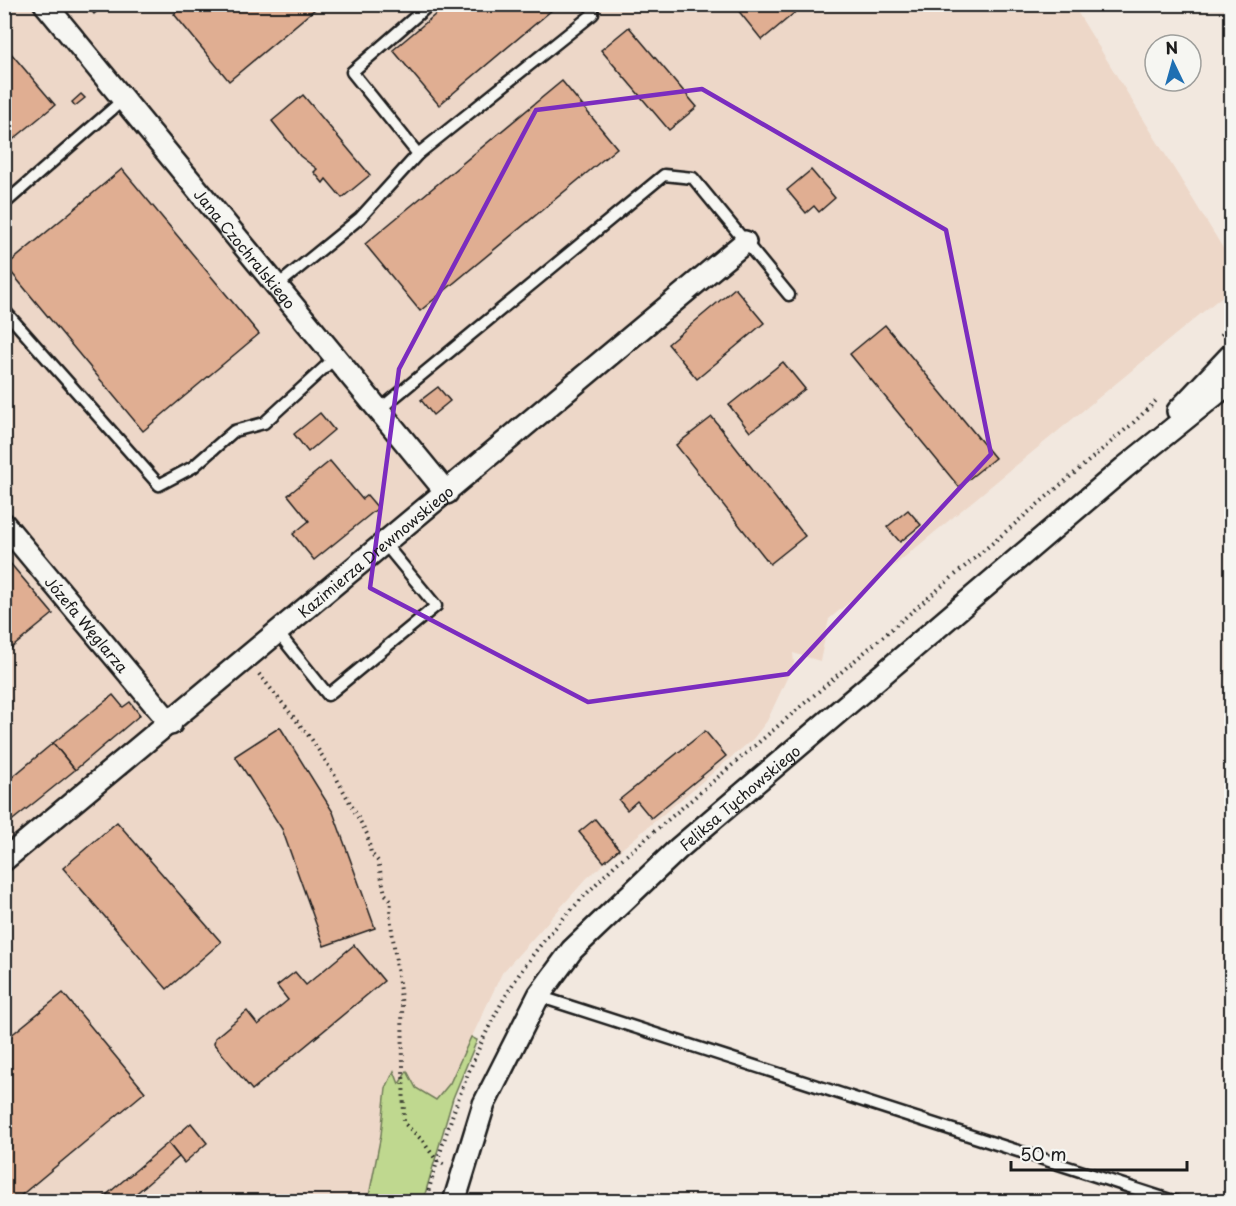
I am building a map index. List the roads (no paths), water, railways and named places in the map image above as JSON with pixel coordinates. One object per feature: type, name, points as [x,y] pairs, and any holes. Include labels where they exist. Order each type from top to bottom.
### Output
[{"type":"street","name":"Jana Czochralskiego","points":[[45,4],[447,493]]},
{"type":"street","name":"Kazimierza Drewnowskiego","points":[[4,860],[248,660],[745,242]]},
{"type":"street","name":"Feliksa Tychowskiego","points":[[1124,468],[1232,354]]},
{"type":"street","name":"Feliksa Tychowskiego","points":[[454,1202],[484,1104],[538,996],[572,950],[678,849],[1124,468],[1232,381]]},
{"type":"street","name":"Józefa Węglarza","points":[[4,524],[171,724]]},
{"type":"lane","points":[[418,154],[352,72],[430,4]]},
{"type":"lane","points":[[278,285],[360,218],[418,154],[593,14],[591,4]]},
{"type":"lane","points":[[4,204],[124,99]]},
{"type":"lane","points":[[379,410],[664,175],[693,178],[789,295]]},
{"type":"lane","points":[[4,310],[159,485],[193,467],[234,431],[264,423],[336,357]]},
{"type":"lane","points":[[279,634],[328,695],[436,606],[385,544]]},
{"type":"lane","points":[[538,996],[1176,1202]]}]
